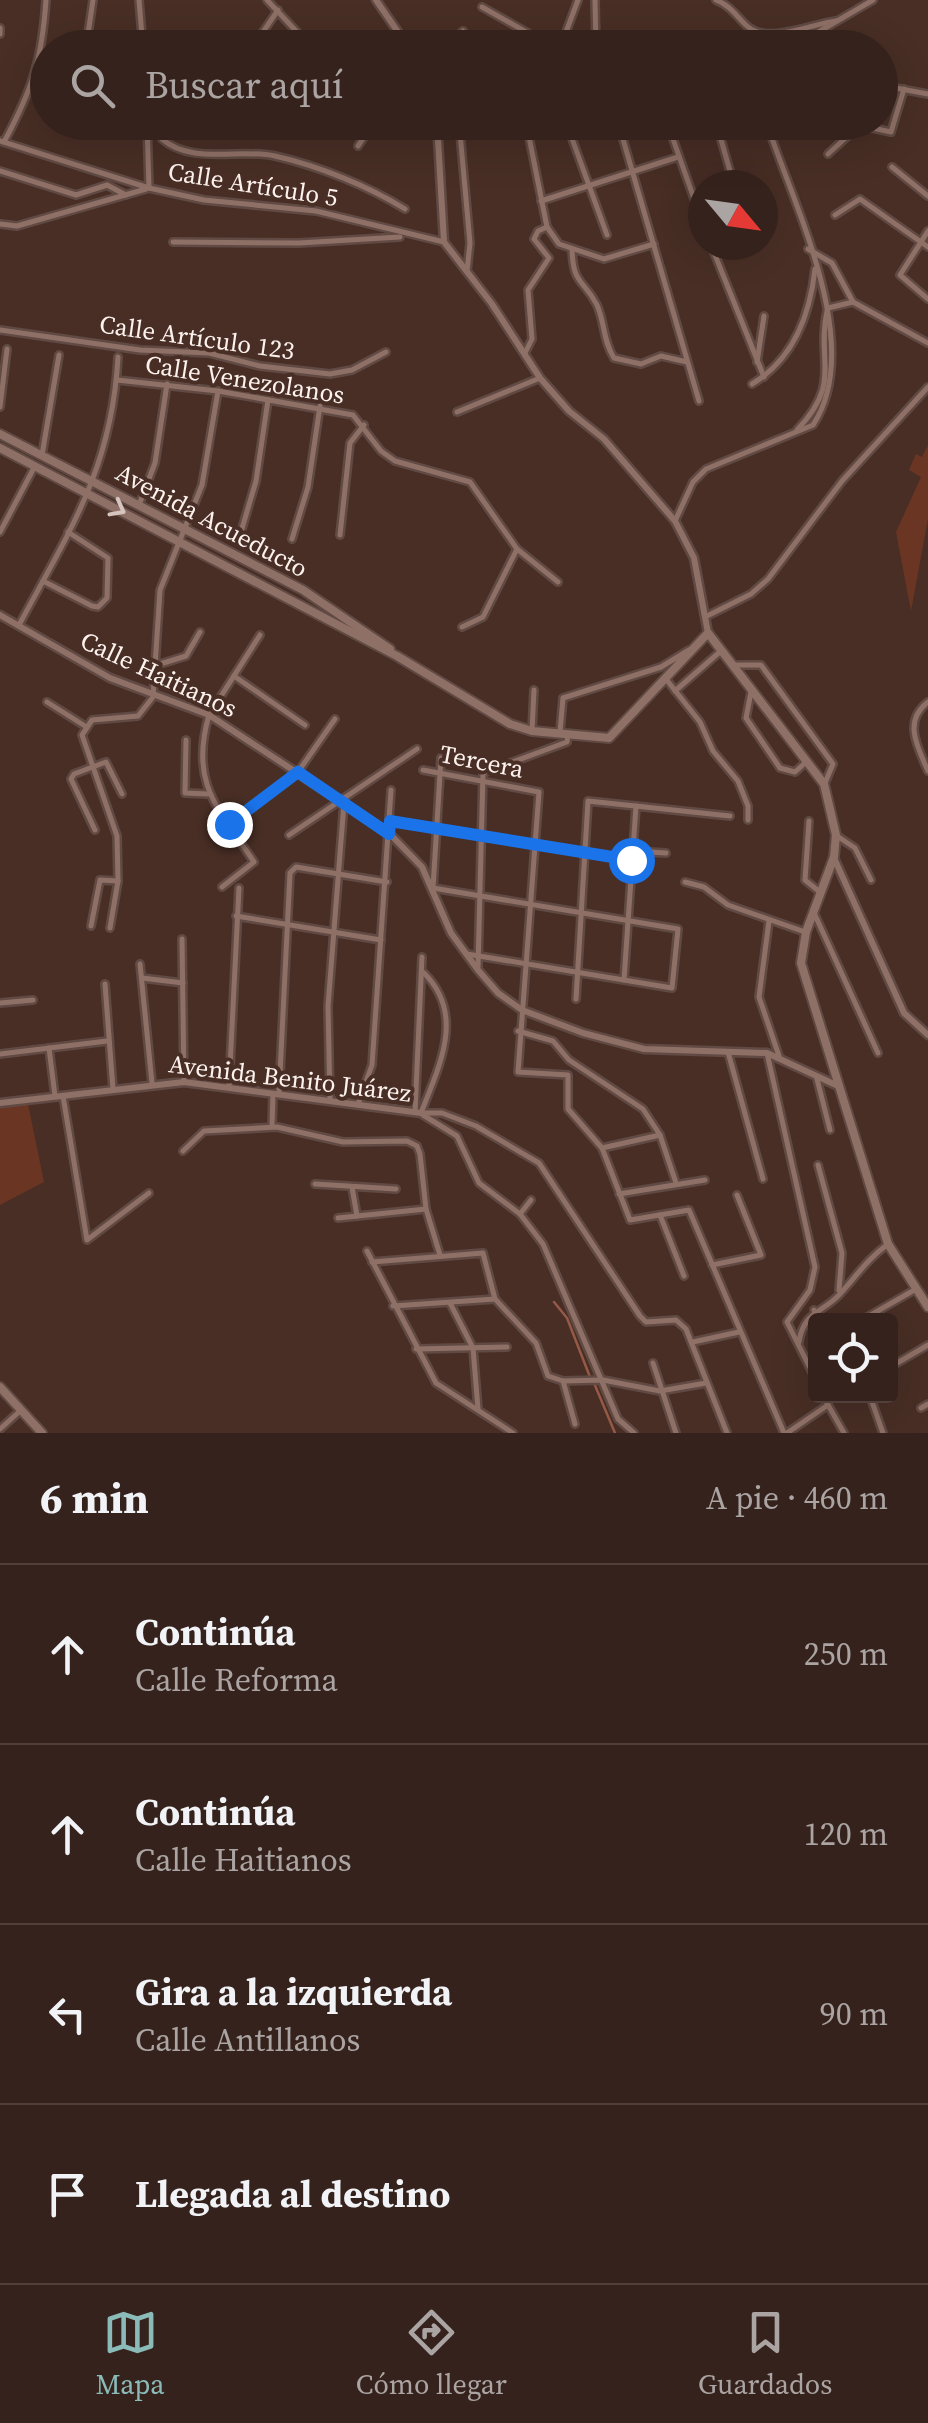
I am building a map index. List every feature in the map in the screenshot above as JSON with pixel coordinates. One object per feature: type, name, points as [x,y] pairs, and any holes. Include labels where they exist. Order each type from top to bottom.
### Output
[{"type":"main road","name":"Avenida Acueducto","points":[[0,434],[304,590],[370,632],[398,656]]},
{"type":"main road","name":"Avenida Acueducto","points":[[0,448],[398,656],[510,724],[532,731],[608,738],[708,633]]},
{"type":"main road","points":[[708,633],[824,784],[836,835],[834,857],[806,932],[801,963],[888,1244],[928,1307]]},
{"type":"main road","points":[[0,1387],[42,1433]]},
{"type":"street","points":[[44,30],[46,0]]},
{"type":"street","points":[[89,30],[93,0]]},
{"type":"street","points":[[139,0],[142,30]]},
{"type":"street","points":[[266,0],[296,30]]},
{"type":"street","points":[[376,0],[396,30]]},
{"type":"street","points":[[567,30],[578,0]]},
{"type":"street","points":[[595,0],[596,30]]},
{"type":"street","points":[[716,0],[756,30]]},
{"type":"street","points":[[820,30],[874,0]]},
{"type":"street","points":[[482,7],[526,30]]},
{"type":"street","points":[[264,30],[278,10]]},
{"type":"street","points":[[789,30],[836,20]]},
{"type":"street","points":[[898,88],[928,94]]},
{"type":"street","points":[[898,107],[904,89]]},
{"type":"street","points":[[2,142],[30,92]]},
{"type":"street","points":[[0,224],[17,226],[149,188],[148,140]]},
{"type":"street","points":[[164,140],[179,150],[274,156],[379,193],[406,209]]},
{"type":"street","points":[[358,146],[362,140]]},
{"type":"street","points":[[438,140],[444,242],[540,378],[569,411],[604,439],[675,521],[694,558],[708,633]]},
{"type":"street","points":[[461,140],[470,244],[467,272]]},
{"type":"street","points":[[529,140],[547,227],[558,244],[604,260],[654,244]]},
{"type":"street","points":[[572,140],[606,235]]},
{"type":"street","points":[[623,140],[699,401]]},
{"type":"street","points":[[673,140],[688,184]]},
{"type":"street","points":[[721,140],[730,170]]},
{"type":"street","points":[[675,521],[692,482],[706,468],[813,425],[834,359],[828,308],[772,140]]},
{"type":"street","points":[[828,154],[844,140]]},
{"type":"street","name":"Calle Artículo 5","points":[[2,142],[149,188],[204,200],[316,211],[444,242]]},
{"type":"street","points":[[541,201],[678,157]]},
{"type":"street","points":[[892,168],[928,196]]},
{"type":"street","points":[[0,171],[76,195],[108,185],[126,195]]},
{"type":"street","points":[[835,216],[860,199],[928,247]]},
{"type":"street","points":[[525,353],[532,339],[528,290],[549,258],[534,239],[547,227]]},
{"type":"street","points":[[928,231],[900,276],[928,300]]},
{"type":"street","points":[[173,242],[299,243],[407,236]]},
{"type":"street","points":[[808,248],[832,263],[853,302],[928,344]]},
{"type":"street","points":[[572,249],[573,270],[598,308],[614,358],[641,364],[661,356],[687,362]]},
{"type":"street","points":[[717,260],[764,377]]},
{"type":"street","points":[[752,384],[794,346],[812,296],[816,266]]},
{"type":"street","points":[[828,308],[853,302]]},
{"type":"street","points":[[757,365],[764,316]]},
{"type":"street","name":"Calle Artículo 123","points":[[0,330],[140,350],[209,353],[260,366],[330,374],[352,370],[386,352]]},
{"type":"street","points":[[0,406],[7,349]]},
{"type":"street","points":[[42,455],[59,355]]},
{"type":"street","points":[[19,625],[95,481],[105,453],[118,357]]},
{"type":"street","points":[[458,412],[540,378]]},
{"type":"street","name":"Calle Venezolanos","points":[[117,380],[320,406],[353,415],[380,451],[395,461],[470,482],[517,548],[558,582]]},
{"type":"street","points":[[139,504],[155,463],[167,384]]},
{"type":"street","points":[[705,617],[768,579],[842,481],[928,387]]},
{"type":"street","points":[[86,726],[101,718],[138,716],[153,697],[160,590],[202,485],[218,391]]},
{"type":"street","points":[[241,532],[256,482],[268,400]]},
{"type":"street","points":[[292,539],[308,487],[320,406]]},
{"type":"street","name":"Calle Venezolanos","points":[[340,535],[350,442],[364,426]]},
{"type":"street","points":[[0,532],[35,466]]},
{"type":"street","points":[[43,581],[92,606],[98,607],[107,598],[108,558],[68,532]]},
{"type":"street","points":[[462,627],[483,617],[517,548]]},
{"type":"street","name":"Calle Haitianos","points":[[0,615],[110,678],[209,715],[389,834],[422,866],[452,933],[478,970],[498,994],[522,1010]]},
{"type":"street","points":[[156,664],[186,656],[200,632]]},
{"type":"street","points":[[222,887],[254,862],[203,783],[209,715],[260,635]]},
{"type":"street","points":[[478,970],[486,770],[566,742],[563,698],[660,666],[690,650]]},
{"type":"street","points":[[675,690],[722,650]]},
{"type":"street","points":[[734,665],[760,665],[833,764],[824,784]]},
{"type":"street","points":[[234,676],[305,725]]},
{"type":"street","points":[[664,678],[700,722],[713,751],[738,781],[748,806],[748,820]]},
{"type":"street","points":[[752,689],[746,718],[780,768],[794,772],[807,761]]},
{"type":"street","points":[[532,731],[534,690]]},
{"type":"street","points":[[47,702],[86,726]]},
{"type":"street","points":[[928,702],[914,714],[912,730],[928,771]]},
{"type":"street","points":[[229,824],[298,772],[334,719]]},
{"type":"street","points":[[86,726],[83,746],[118,836],[118,880],[110,928]]},
{"type":"street","points":[[186,740],[184,790],[209,794]]},
{"type":"street","points":[[288,835],[417,748]]},
{"type":"street","points":[[442,758],[433,888],[678,929],[672,988],[576,969],[466,954]]},
{"type":"street","points":[[95,830],[72,779],[91,765],[106,762],[122,794]]},
{"type":"street","name":"Tercera","points":[[423,770],[539,792],[534,846]]},
{"type":"street","points":[[358,1105],[372,1065],[391,790]]},
{"type":"street","points":[[330,1101],[328,1006],[341,801]]},
{"type":"street","points":[[576,998],[588,801],[730,816]]},
{"type":"street","points":[[624,980],[636,806]]},
{"type":"street","points":[[390,821],[631,860]]},
{"type":"street","points":[[809,821],[804,880],[820,892]]},
{"type":"street","points":[[836,835],[855,848],[871,880]]},
{"type":"street","points":[[534,846],[518,1072],[568,1075],[568,1109],[602,1148],[630,1220],[689,1210],[786,1433],[828,1405],[844,1433]]},
{"type":"street","points":[[632,852],[666,853]]},
{"type":"street","points":[[834,857],[904,1013],[928,1036]]},
{"type":"street","points":[[272,1127],[292,869],[386,882]]},
{"type":"street","points":[[91,926],[96,886],[100,880],[118,880]]},
{"type":"street","points":[[684,882],[769,921],[806,932]]},
{"type":"street","points":[[230,1088],[239,888]]},
{"type":"street","points":[[813,912],[878,1053]]},
{"type":"street","points":[[236,916],[382,940]]},
{"type":"street","points":[[769,921],[759,997],[779,1056]]},
{"type":"street","points":[[182,939],[184,1082]]},
{"type":"street","points":[[418,1113],[422,957]]},
{"type":"street","points":[[140,964],[152,1083]]},
{"type":"street","points":[[418,1113],[446,1047],[448,1020],[435,984],[424,972]]},
{"type":"street","points":[[142,978],[183,983]]},
{"type":"street","points":[[105,984],[112,1089]]},
{"type":"street","points":[[0,1003],[33,1000]]},
{"type":"street","points":[[522,1010],[584,1033],[644,1049],[727,1050],[779,1056],[817,1079],[836,1085]]},
{"type":"street","points":[[518,1032],[539,1034],[552,1041],[569,1060],[628,1095],[660,1135],[676,1183]]},
{"type":"street","points":[[0,1054],[107,1041]]},
{"type":"street","points":[[49,1048],[87,1240],[149,1193]]},
{"type":"street","points":[[727,1050],[763,1179]]},
{"type":"street","points":[[766,1053],[815,1267],[810,1290],[787,1322],[808,1364]]},
{"type":"street","points":[[817,1079],[830,1130]]},
{"type":"street","name":"Avenida Benito Juárez","points":[[0,1103],[184,1082],[418,1113],[457,1136],[479,1183],[520,1214],[543,1244],[596,1380],[618,1419],[634,1433]]},
{"type":"street","points":[[418,1113],[442,1113],[476,1126],[539,1163],[640,1316],[646,1322],[676,1320],[692,1342],[727,1433]]},
{"type":"street","points":[[184,1151],[204,1131],[272,1127],[344,1142],[407,1141],[417,1146],[426,1209],[440,1256]]},
{"type":"street","points":[[602,1148],[660,1135]]},
{"type":"street","points":[[818,1165],[842,1253],[843,1276],[836,1298]]},
{"type":"street","points":[[619,1194],[706,1180]]},
{"type":"street","points":[[315,1184],[396,1188]]},
{"type":"street","points":[[352,1187],[357,1216]]},
{"type":"street","points":[[712,1265],[760,1255],[737,1195]]},
{"type":"street","points":[[520,1214],[531,1200]]},
{"type":"street","points":[[338,1218],[426,1209]]},
{"type":"street","points":[[660,1215],[684,1276]]},
{"type":"street","points":[[799,1345],[801,1326],[814,1310],[836,1298],[862,1263],[888,1244]]},
{"type":"street","points":[[367,1251],[436,1383],[513,1433]]},
{"type":"street","points":[[372,1262],[483,1252],[495,1299],[536,1343],[548,1376],[563,1382],[596,1380],[660,1390],[706,1383]]},
{"type":"street","points":[[874,1313],[916,1289]]},
{"type":"street","points":[[393,1306],[495,1299]]},
{"type":"street","points":[[450,1303],[473,1348],[478,1410]]},
{"type":"street","points":[[692,1342],[739,1332]]},
{"type":"street","points":[[898,1362],[928,1345]]},
{"type":"street","points":[[416,1348],[507,1347]]},
{"type":"street","points":[[652,1363],[676,1433]]},
{"type":"street","points":[[563,1382],[575,1424]]},
{"type":"street","points":[[873,1403],[884,1433]]},
{"type":"street","points":[[0,1429],[20,1410]]},
{"type":"shaded area","points":[[928,445],[928,519],[911,611],[896,532],[921,477],[909,470],[916,454],[922,457]]},
{"type":"shaded area","points":[[27,1099],[44,1182],[0,1205],[0,1103]]},
{"type":"waterway","points":[[554,1302],[567,1318],[590,1377]]},
{"type":"waterway","points":[[594,1383],[615,1433]]},
{"type":"route","points":[[229,824],[298,772],[389,834],[390,821],[631,860]]}]
